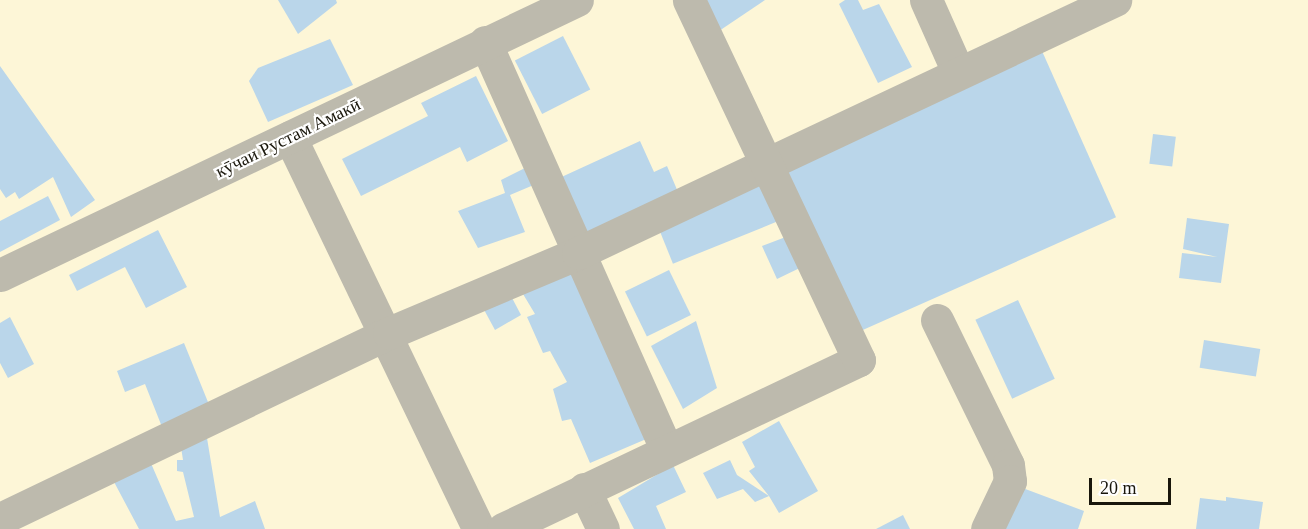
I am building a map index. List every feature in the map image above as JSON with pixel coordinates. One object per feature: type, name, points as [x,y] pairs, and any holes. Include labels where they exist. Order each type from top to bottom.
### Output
[{"type":"street","name":"кӯчаи Рустам Амакӣ","points":[[0,275],[577,0]]},
{"type":"street","points":[[503,529],[666,448],[859,360],[689,0]]},
{"type":"street","points":[[926,0],[958,72]]},
{"type":"street","points":[[0,519],[389,333],[578,253],[765,161],[1115,0]]},
{"type":"street","points":[[485,42],[666,448]]},
{"type":"street","points":[[290,137],[389,333],[479,529]]},
{"type":"street","points":[[937,320],[1008,465],[1010,481],[987,529]]},
{"type":"street","points":[[584,489],[603,529]]},
{"type":"building","points":[[278,0],[336,0],[337,3],[298,34]]},
{"type":"building","points":[[701,0],[765,0],[719,31]]},
{"type":"building","points":[[845,0],[858,0],[863,10],[879,4],[912,67],[878,83],[839,4]]},
{"type":"building","points":[[563,36],[590,89],[542,114],[515,61]]},
{"type":"building","points":[[330,39],[353,85],[268,122],[249,81],[258,68]]},
{"type":"building","points":[[1042,51],[1116,217],[857,333],[783,167]]},
{"type":"building","points":[[0,66],[95,200],[71,217],[53,177],[19,199],[15,192],[6,198],[0,189]]},
{"type":"building","points":[[476,76],[508,141],[467,162],[460,147],[361,196],[342,159],[428,116],[421,103]]},
{"type":"building","points":[[1153,134],[1176,137],[1172,167],[1149,164]]},
{"type":"building","points":[[640,141],[654,172],[667,166],[678,192],[581,238],[555,180]]},
{"type":"building","points":[[529,166],[536,184],[510,195],[525,232],[478,248],[458,211],[505,193],[501,180]]},
{"type":"building","points":[[759,175],[778,221],[673,264],[654,217]]},
{"type":"building","points":[[48,196],[60,220],[0,252],[0,221]]},
{"type":"building","points":[[1187,218],[1229,224],[1221,283],[1179,278],[1182,253],[1217,257],[1183,249]]},
{"type":"building","points":[[158,230],[187,287],[146,308],[125,267],[77,291],[69,275]]},
{"type":"building","points":[[791,235],[808,264],[777,279],[762,246]]},
{"type":"building","points":[[569,268],[651,437],[590,463],[571,419],[562,421],[553,389],[567,382],[550,351],[543,353],[527,317],[535,314],[520,289]]},
{"type":"building","points":[[669,270],[691,315],[647,336],[625,291]]},
{"type":"building","points":[[510,294],[521,315],[495,330],[482,306]]},
{"type":"building","points":[[1018,300],[1055,379],[1012,399],[975,320]]},
{"type":"building","points":[[10,317],[34,364],[8,378],[0,363],[0,323]]},
{"type":"building","points":[[696,321],[717,388],[683,409],[651,346]]},
{"type":"building","points":[[1204,340],[1260,349],[1256,377],[1200,368]]},
{"type":"building","points":[[184,343],[210,407],[162,427],[145,384],[125,392],[117,371]]},
{"type":"building","points":[[779,421],[818,491],[779,513],[749,471],[755,467],[742,442]]},
{"type":"building","points":[[207,438],[220,517],[255,501],[265,529],[139,529],[113,480],[150,461],[176,521],[194,517],[183,472],[177,471],[177,460],[183,460],[180,441]]},
{"type":"building","points":[[730,460],[737,475],[769,496],[755,502],[743,489],[717,499],[703,473]]},
{"type":"building","points":[[673,465],[686,492],[656,506],[666,529],[634,529],[618,498]]},
{"type":"building","points":[[1015,485],[1084,511],[1078,529],[998,529]]},
{"type":"building","points":[[1226,497],[1263,502],[1259,529],[1196,529],[1200,498],[1226,501]]},
{"type":"building","points":[[903,515],[910,529],[876,529]]}]
